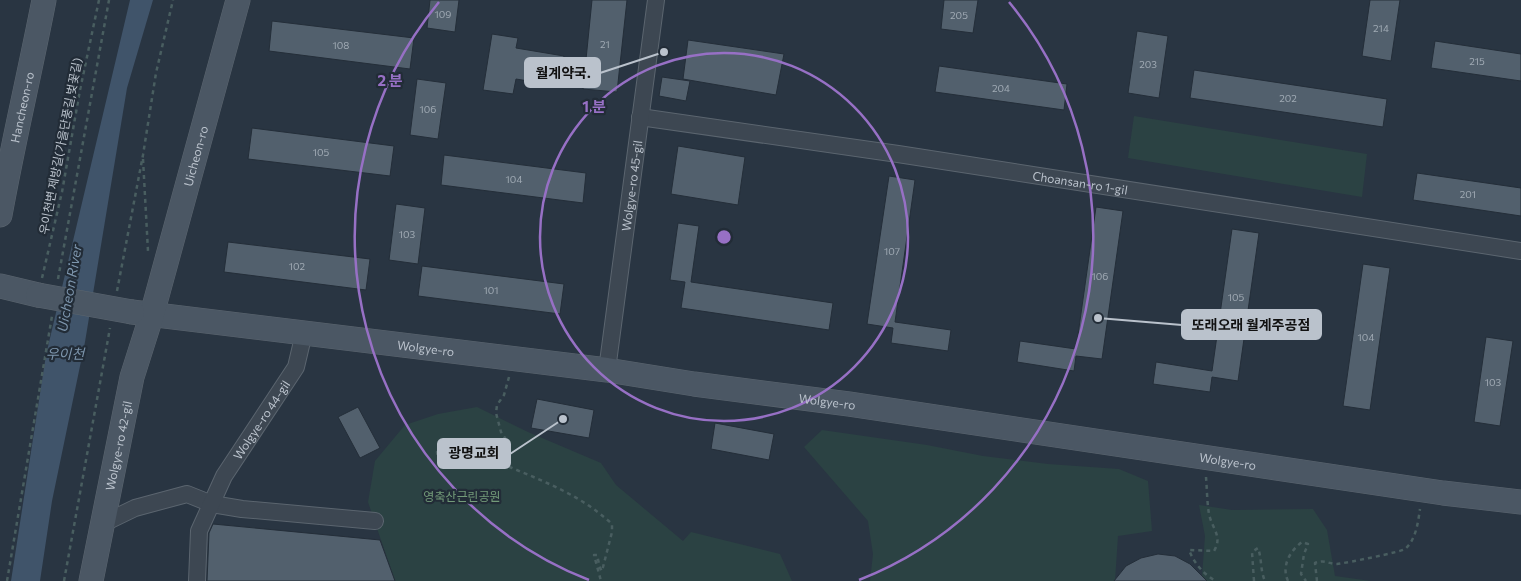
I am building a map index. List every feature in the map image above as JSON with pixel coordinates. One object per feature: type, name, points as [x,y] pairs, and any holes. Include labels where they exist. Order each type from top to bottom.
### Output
[{"type":"main road","name":"Hancheon-ro","points":[[1,204],[44,0]]},
{"type":"main road","name":"Uicheon-ro","points":[[142,313],[166,263],[238,0]]},
{"type":"main road","points":[[0,286],[38,295]]},
{"type":"main road","name":"Wolgye-ro","points":[[38,295],[142,313],[607,370],[694,384],[849,404],[1443,493],[1521,502]]},
{"type":"main road","name":"Wolgye-ro 42-gil","points":[[90,581],[132,377],[142,313]]},
{"type":"street","name":"Wolgye-ro 45-gil","points":[[607,370],[656,0]]},
{"type":"street","name":"Choansan-ro 1-gil","points":[[640,117],[898,154],[1521,251]]},
{"type":"street","name":"Wolgye-ro 44-gil","points":[[197,581],[200,531],[224,476],[296,367],[304,333]]},
{"type":"street","points":[[102,524],[135,508],[187,494],[212,504],[242,509],[375,521]]},
{"type":"path","name":"우이천변 제방길(가을단풍길,벚꽃길)","points":[[38,295],[62,192],[80,90],[99,0]]},
{"type":"path","points":[[143,155],[149,258],[166,263]]},
{"type":"path","points":[[511,368],[504,395],[496,405],[501,432],[507,441],[506,448],[480,445],[460,446],[437,452],[438,456],[466,453],[482,456],[575,496],[606,518],[612,524],[612,532],[602,571],[597,555],[594,555],[601,581]]},
{"type":"path","points":[[1206,470],[1209,514],[1218,537],[1218,545],[1214,552],[1189,550],[1199,567],[1216,581]]},
{"type":"path","points":[[1317,581],[1315,563],[1322,560],[1335,564],[1404,549],[1413,538],[1420,508]]},
{"type":"path","points":[[1288,581],[1285,568],[1288,558],[1294,547],[1302,542],[1308,544],[1304,554],[1301,574],[1306,581]]},
{"type":"path","points":[[1254,581],[1252,552],[1258,548],[1262,558],[1261,572],[1265,581]]},
{"type":"green space","points":[[1134,116],[1367,154],[1362,197],[1128,158]]},
{"type":"green space","name":"영축산근린공원","points":[[477,407],[528,432],[601,463],[616,485],[683,541],[691,532],[780,554],[792,581],[395,581],[368,502],[375,461],[405,425],[438,414]]},
{"type":"green space","points":[[822,430],[927,445],[983,456],[1048,464],[1119,469],[1148,481],[1152,531],[1118,536],[1115,581],[870,581],[873,554],[868,521],[804,447]]},
{"type":"green space","points":[[1199,505],[1232,510],[1313,509],[1327,530],[1335,576],[1371,581],[1205,581],[1202,576],[1205,536]]},
{"type":"water","name":"우이천","points":[[130,0],[153,0],[127,88],[85,342],[52,501],[40,581],[11,581],[46,355]]},
{"type":"building","points":[[430,0],[459,0],[455,32],[427,28]]},
{"type":"building","points":[[592,0],[627,0],[617,92],[583,89]]},
{"type":"building","points":[[944,0],[978,0],[973,33],[941,29]]},
{"type":"building","points":[[1370,0],[1400,0],[1391,61],[1362,56]]},
{"type":"building","points":[[272,21],[414,38],[410,69],[269,51]]},
{"type":"building","points":[[1137,31],[1168,36],[1159,98],[1128,93]]},
{"type":"building","points":[[492,34],[518,38],[516,48],[564,56],[559,86],[516,79],[513,94],[483,90]]},
{"type":"building","points":[[688,40],[784,54],[776,95],[683,79]]},
{"type":"building","points":[[1435,41],[1521,54],[1521,81],[1431,68]]},
{"type":"building","points":[[939,66],[1067,84],[1064,110],[935,92]]},
{"type":"building","points":[[1194,70],[1387,99],[1383,127],[1190,98]]},
{"type":"building","points":[[662,77],[690,81],[686,101],[659,96]]},
{"type":"building","points":[[417,79],[446,83],[438,139],[410,135]]},
{"type":"building","points":[[252,128],[394,146],[390,176],[248,159]]},
{"type":"building","points":[[678,146],[745,157],[738,205],[671,194]]},
{"type":"building","points":[[444,155],[586,173],[583,203],[441,185]]},
{"type":"building","points":[[1417,173],[1521,188],[1521,216],[1413,200]]},
{"type":"building","points":[[889,176],[915,180],[895,322],[951,330],[948,351],[891,343],[893,328],[867,324]]},
{"type":"building","points":[[396,204],[425,208],[418,264],[389,260]]},
{"type":"building","points":[[1096,207],[1123,211],[1102,359],[1076,356],[1074,371],[1017,362],[1020,341],[1076,349]]},
{"type":"building","points":[[678,223],[699,226],[691,282],[833,303],[829,330],[681,308],[685,282],[670,280]]},
{"type":"building","points":[[1232,229],[1259,233],[1238,381],[1212,377],[1210,392],[1153,384],[1156,362],[1212,371]]},
{"type":"building","points":[[228,242],[370,259],[366,290],[224,272]]},
{"type":"building","points":[[1363,264],[1390,268],[1370,410],[1343,406]]},
{"type":"building","points":[[422,266],[564,284],[560,314],[418,296]]},
{"type":"building","points":[[1486,337],[1513,341],[1500,426],[1474,422]]},
{"type":"building","points":[[537,399],[594,410],[589,438],[531,428]]},
{"type":"building","points":[[358,407],[380,448],[360,458],[338,417]]},
{"type":"building","points":[[715,423],[774,434],[769,460],[711,449]]},
{"type":"building","points":[[213,524],[380,540],[395,581],[207,581],[209,533]]},
{"type":"building","points":[[1158,554],[1175,556],[1190,564],[1207,581],[1114,581],[1126,566],[1141,558]]},
{"type":"place","name":"월계약국.","points":[[664,52]]},
{"type":"place","name":"또래오래 월계주공점","points":[[1098,318]]},
{"type":"place","name":"광명교회","points":[[563,419]]},
{"type":"water label","name":"Uicheon River","points":[[69,288]]}]
